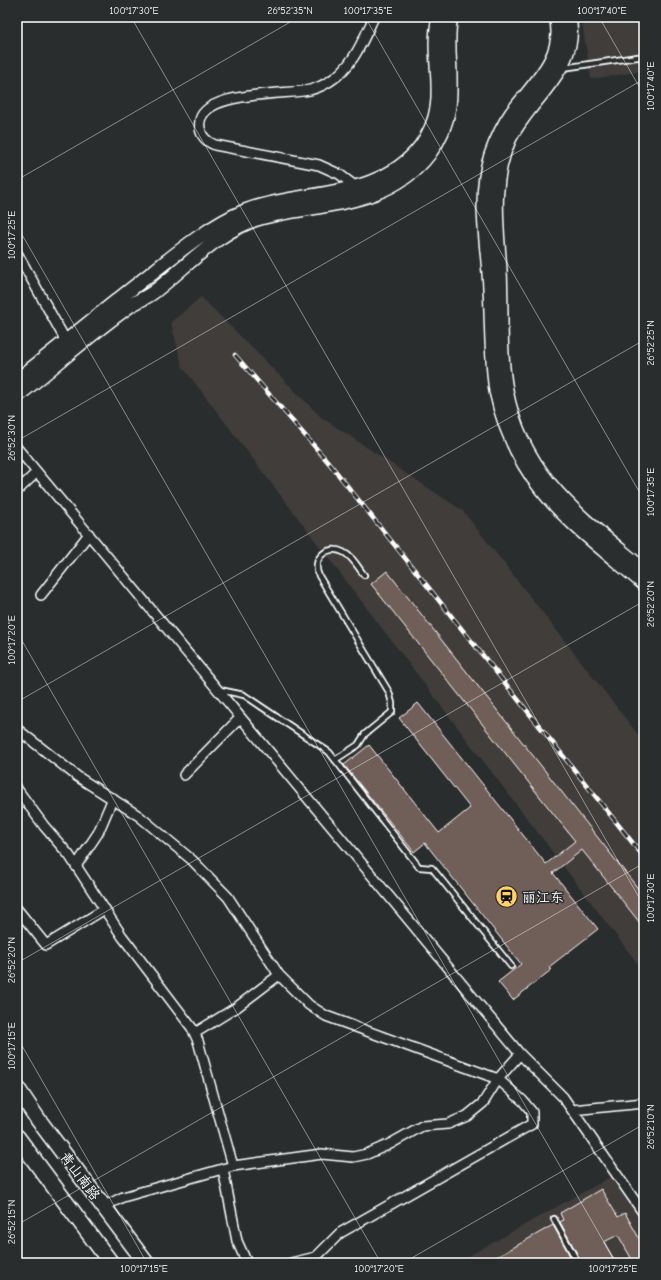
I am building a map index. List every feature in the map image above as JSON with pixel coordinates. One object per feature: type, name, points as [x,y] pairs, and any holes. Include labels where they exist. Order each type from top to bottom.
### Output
[{"type":"main road","name":"青山南路","points":[[17,1088],[37,1118],[146,1263]]},
{"type":"main road","name":"青山南路","points":[[17,1137],[111,1263]]},
{"type":"street","points":[[355,186],[339,174],[319,165],[215,145],[207,141],[202,134],[200,120],[204,110],[219,101],[310,90],[328,82],[338,75],[351,61],[374,17]]},
{"type":"street","points":[[17,380],[165,263],[231,218],[262,205],[378,180],[397,169],[416,151],[430,130],[437,111],[439,93],[437,32],[439,17]]},
{"type":"street","points":[[17,396],[132,305],[153,293],[179,272],[202,250],[230,232],[264,217],[328,205],[382,191],[413,172],[435,145],[449,114],[451,93],[449,32],[451,17]]},
{"type":"street","points":[[556,17],[559,36],[555,54],[546,70],[505,124],[494,146],[486,175],[484,203],[496,391],[504,421],[515,449],[538,487],[559,511],[644,584]]},
{"type":"street","points":[[569,17],[570,37],[568,51],[561,68],[515,130],[505,150],[499,171],[496,203],[506,389],[518,431],[531,457],[547,481],[566,504],[644,570]]},
{"type":"street","points":[[17,253],[66,341]]},
{"type":"street","points":[[17,448],[520,1054],[563,1097],[644,1214]]},
{"type":"street","points":[[17,491],[37,472]]},
{"type":"street","points":[[42,595],[88,534]]},
{"type":"street","points":[[184,775],[240,718]]},
{"type":"street","points":[[17,728],[78,777],[113,798],[161,833],[215,883],[228,897],[279,975],[309,1005],[326,1016],[498,1079],[523,1101],[532,1112],[532,1124],[340,1233],[316,1257],[291,1263]]},
{"type":"street","points":[[17,789],[76,866],[122,936],[195,1033],[233,1166]]},
{"type":"street","points":[[76,866],[98,833],[113,798]]},
{"type":"street","points":[[17,909],[46,945],[105,909]]},
{"type":"street","points":[[195,1033],[237,1007],[279,975]]},
{"type":"street","points":[[103,1207],[123,1197],[233,1166],[322,1154],[353,1157],[379,1150],[422,1126],[448,1124],[467,1116],[483,1103],[498,1079],[520,1054]]},
{"type":"street","points":[[572,1110],[644,1103]]},
{"type":"street","points":[[223,1169],[237,1241],[247,1263]]},
{"type":"lane","points":[[561,68],[644,56]]},
{"type":"lane","points":[[335,760],[358,745],[365,734],[392,712],[392,703],[389,692],[319,576],[316,564],[320,555],[324,552],[338,550],[349,556],[364,574]]},
{"type":"lane","points":[[217,689],[244,695],[320,746],[335,760],[420,867],[432,868],[511,966]]},
{"type":"lane","points":[[554,1219],[578,1263]]},
{"type":"shaded area","points":[[581,17],[644,17],[644,71],[591,79]]},
{"type":"shaded area","points":[[201,297],[321,417],[463,511],[644,742],[644,972],[182,366],[171,322]]},
{"type":"shaded area","points":[[614,1175],[644,1225],[644,1263],[456,1263]]},
{"type":"building","points":[[387,571],[644,896],[644,928],[582,850],[553,873],[598,929],[549,967],[551,970],[513,1000],[498,982],[521,964],[425,843],[414,852],[344,765],[369,745],[439,833],[470,808],[399,718],[418,703],[546,864],[575,841],[371,584]]},
{"type":"building","points":[[601,1189],[618,1217],[625,1213],[644,1247],[644,1263],[634,1263],[618,1235],[604,1242],[616,1263],[582,1263],[560,1222],[563,1220],[560,1213]]},
{"type":"building","points":[[553,1225],[574,1263],[486,1263]]},
{"type":"railway","points":[[235,355],[329,463],[644,857]]},
{"type":"place","name":"丽江东","points":[[507,897]]}]
